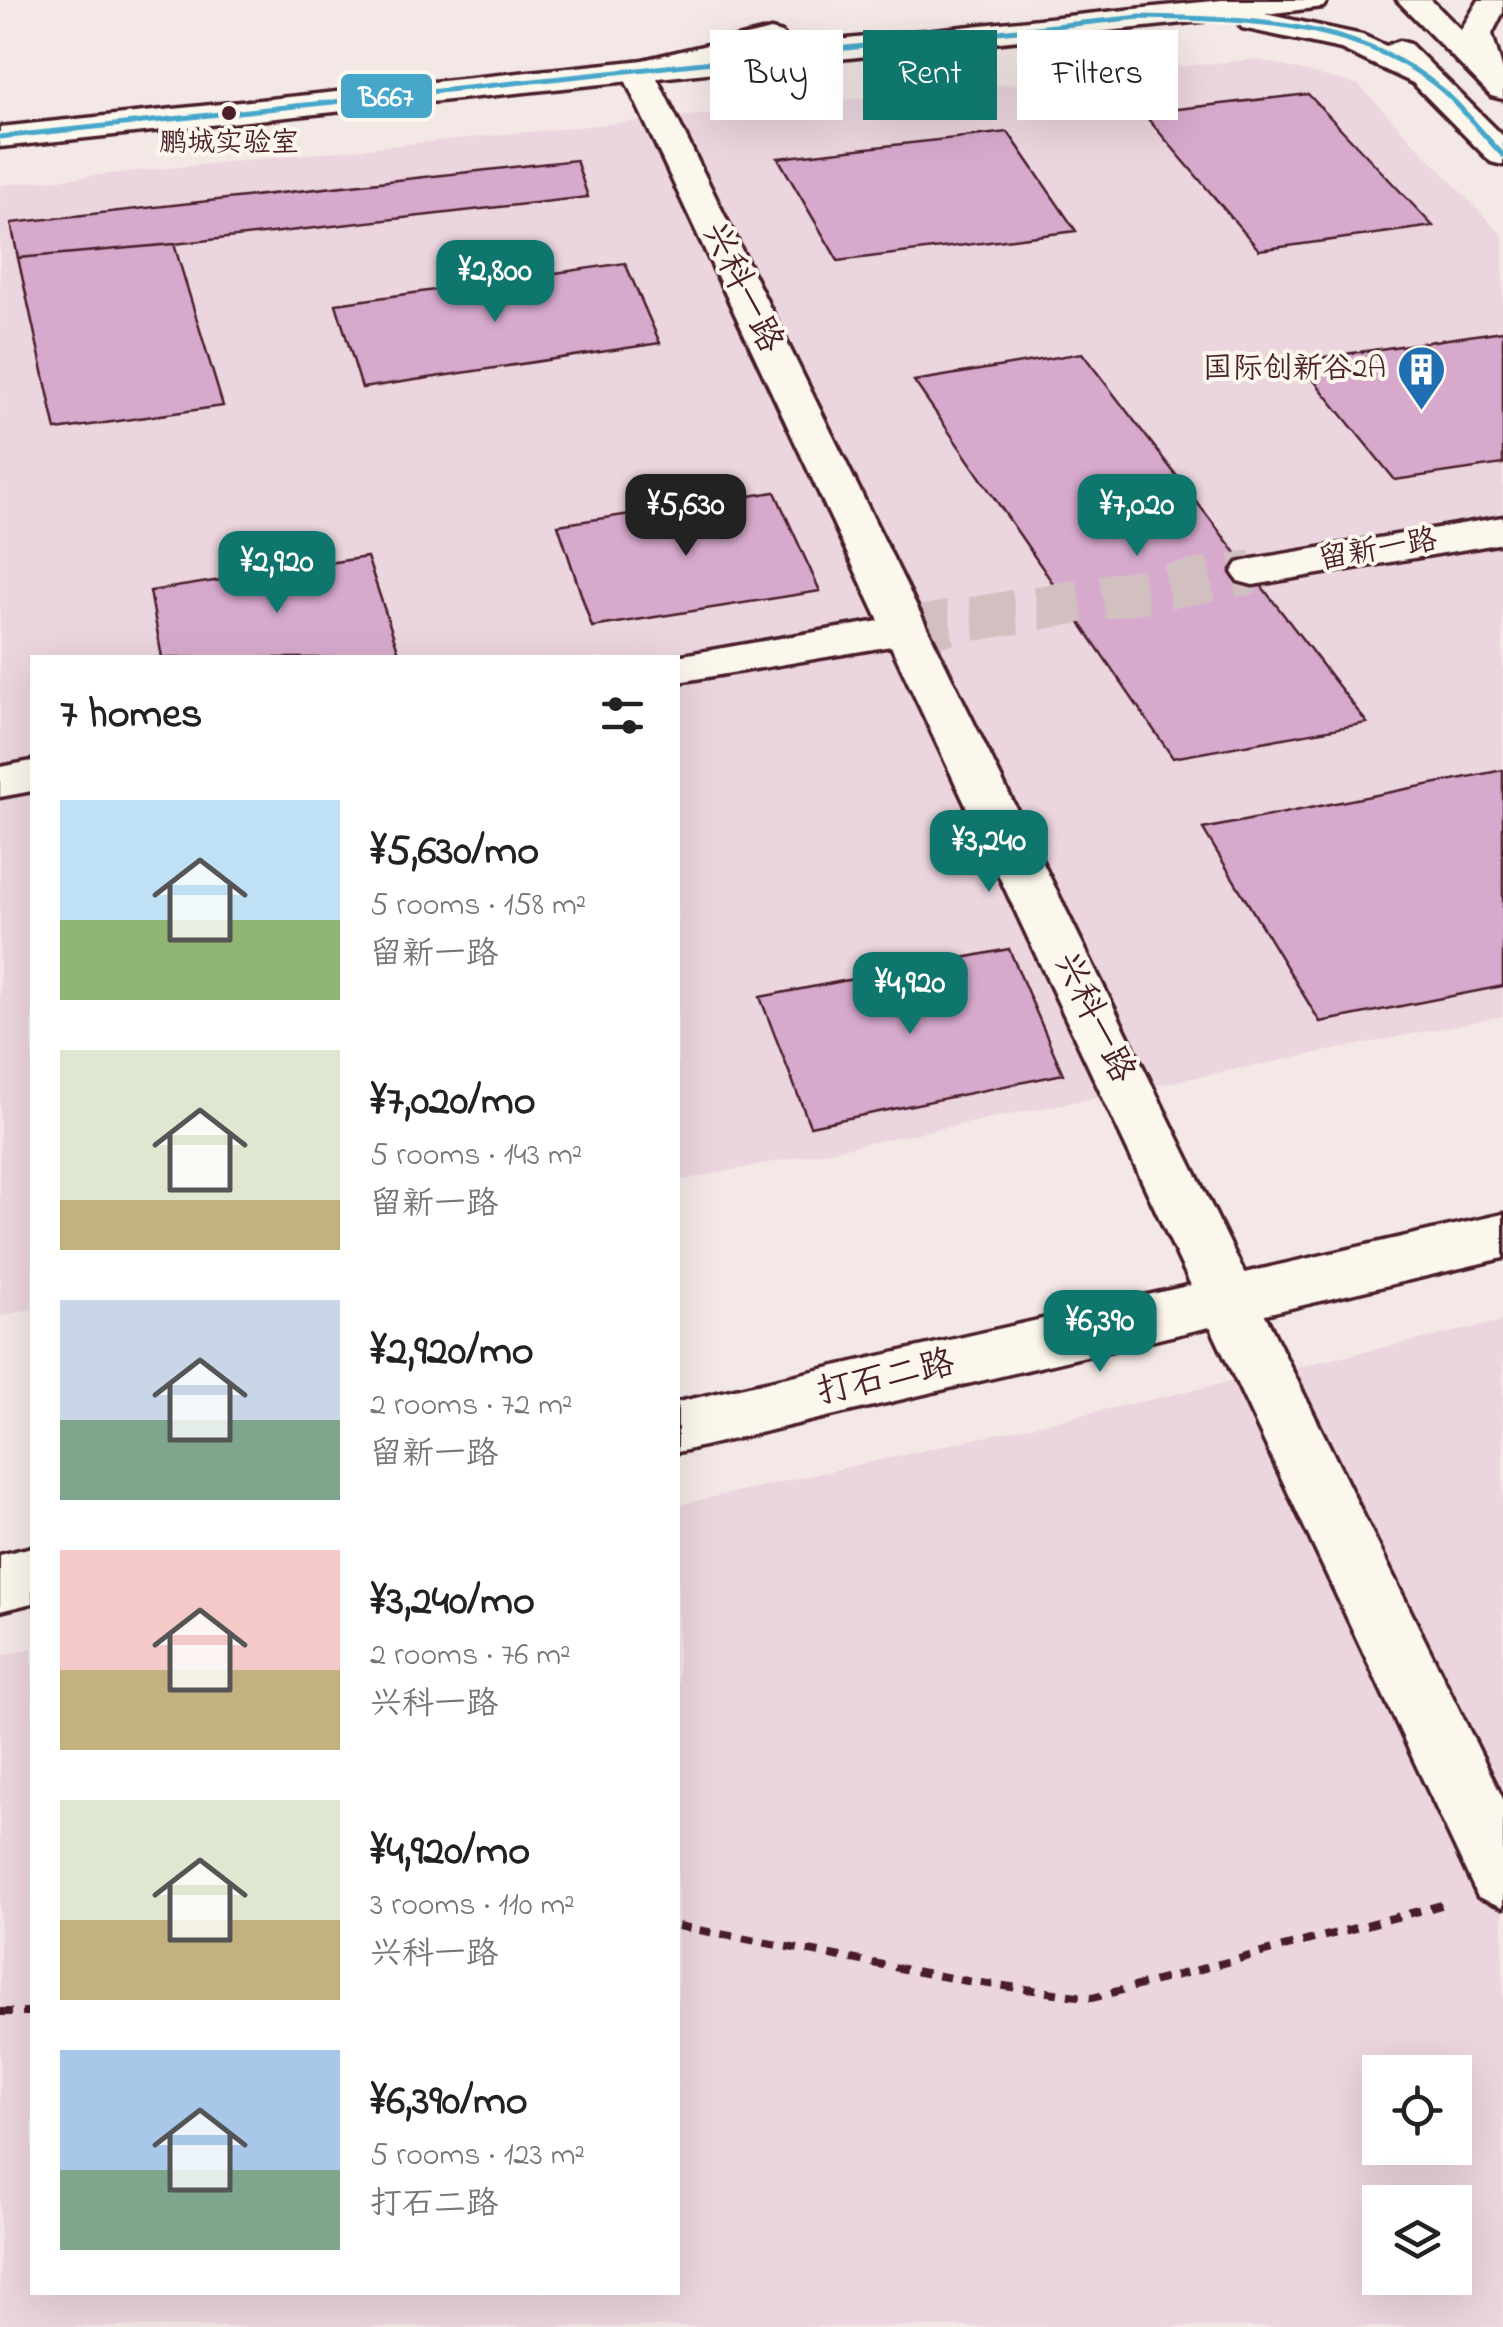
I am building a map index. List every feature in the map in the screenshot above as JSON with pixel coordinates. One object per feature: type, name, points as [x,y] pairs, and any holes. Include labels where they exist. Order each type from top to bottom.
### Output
[{"type":"main road","points":[[843,34],[1150,8],[1312,0]]},
{"type":"main road","points":[[1413,0],[1495,82]]},
{"type":"main road","points":[[1495,82],[1477,52],[1474,33],[1484,11],[1499,0]]},
{"type":"main road","points":[[0,137],[637,71],[1150,8],[1303,30],[1372,50],[1426,77]]},
{"type":"main road","points":[[1356,9],[1503,155]]},
{"type":"main road","points":[[0,118],[710,46]]},
{"type":"main road","points":[[637,71],[710,54]]},
{"type":"main road","name":"兴科一路","points":[[637,71],[1228,1300],[1484,1885]]},
{"type":"main road","name":"留新一路","points":[[1253,572],[1503,530]]},
{"type":"main road","points":[[680,668],[906,630]]},
{"type":"main road","points":[[0,782],[30,776]]},
{"type":"main road","name":"打石二路","points":[[680,1427],[1503,1236]]},
{"type":"main road","points":[[0,1583],[30,1576]]},
{"type":"path","points":[[680,1926],[967,1981],[1092,1998],[1484,1885]]},
{"type":"path","points":[[0,2012],[30,2012]]},
{"type":"shaded area","points":[[1255,59],[1359,85],[1503,236],[1503,1016],[680,1181],[680,655],[30,655],[30,1309],[0,1316],[0,185],[710,114],[710,120],[843,120],[843,100],[863,98],[863,120],[997,120],[997,85],[1017,83],[1017,120],[1178,120],[1178,67]]},
{"type":"shaded area","points":[[1503,1321],[1503,2327],[0,2327],[0,1656],[30,1648],[30,2295],[680,2295],[680,1505]]},
{"type":"building","points":[[1308,94],[1433,226],[1259,250],[1149,120],[1178,120],[1178,109]]},
{"type":"building","points":[[1008,132],[1076,231],[838,261],[778,158]]},
{"type":"building","points":[[576,160],[588,197],[174,244],[18,258],[11,223]]},
{"type":"building","points":[[174,244],[223,406],[56,430],[18,258]]},
{"type":"building","points":[[625,263],[660,343],[362,388],[336,304]]},
{"type":"building","name":"国际创新谷2A","points":[[1503,331],[1503,464],[1395,480],[1298,361]]},
{"type":"building","points":[[1082,353],[1367,723],[1173,758],[914,381]]},
{"type":"building","points":[[775,492],[820,591],[592,627],[558,525]]},
{"type":"building","points":[[367,557],[399,653],[161,655],[150,591]]},
{"type":"building","points":[[1503,770],[1503,986],[1320,1022],[1203,829]]},
{"type":"building","points":[[1009,949],[1063,1074],[810,1126],[760,997]]},
{"type":"tunnel","points":[[907,630],[1253,572]]},
{"type":"transit line","name":"B667","points":[[0,137],[1140,17],[1252,21],[1327,33],[1363,44],[1428,79],[1503,155]]},
{"type":"place","name":"鹏城实验室","points":[[229,113]]},
{"type":"place","name":"国际创新谷2A","points":[[1421,412]]}]
